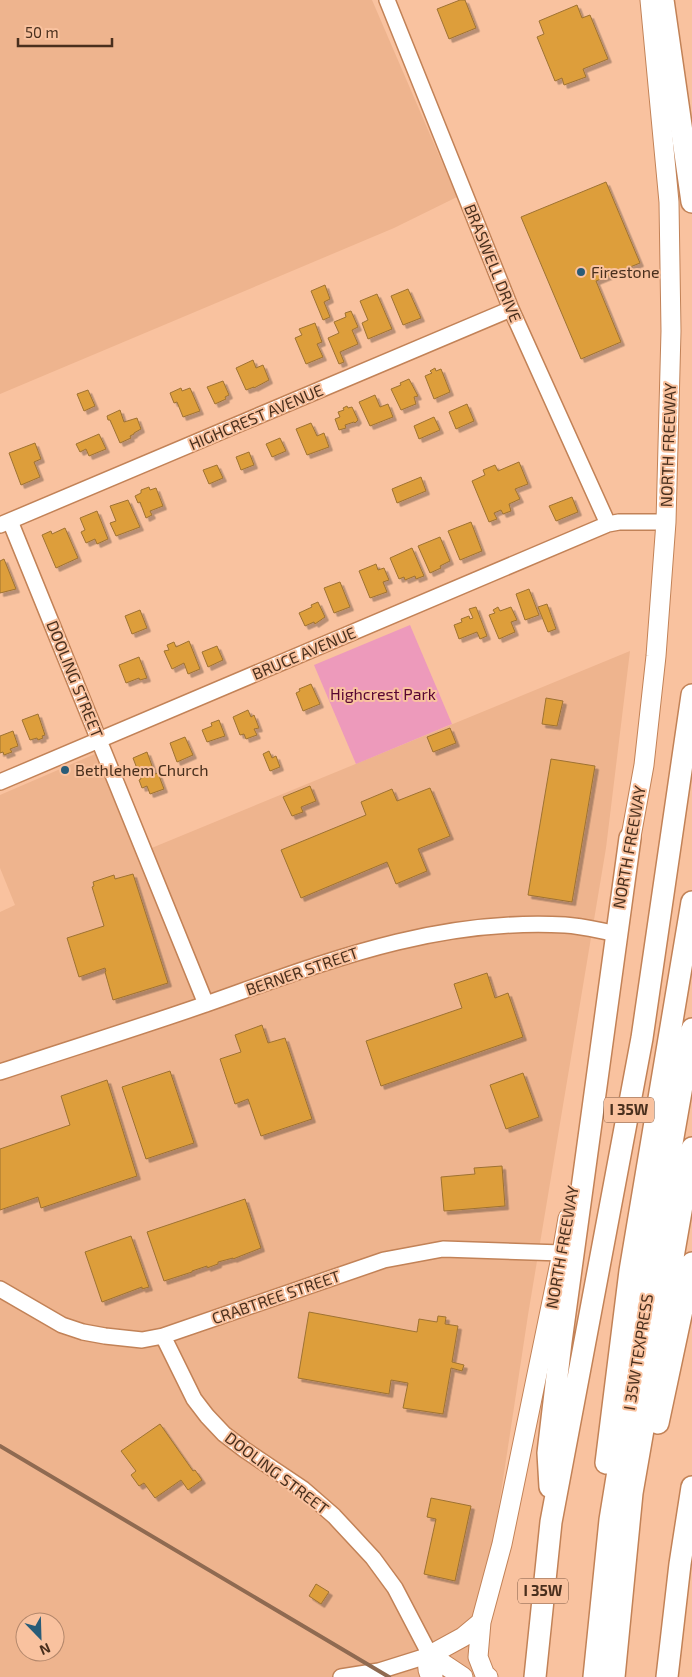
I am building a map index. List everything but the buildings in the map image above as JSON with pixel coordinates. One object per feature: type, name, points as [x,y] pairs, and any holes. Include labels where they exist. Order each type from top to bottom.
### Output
[{"type":"highway","points":[[663,0],[692,202]]},
{"type":"highway","name":"I 35W","points":[[536,1669],[551,1522],[642,1038],[692,695]]},
{"type":"highway","points":[[551,1522],[548,1452],[560,1342],[630,838]]},
{"type":"highway","points":[[610,1520],[601,1500],[630,1271],[692,902]]},
{"type":"highway","name":"I 35W TEXPRESS","points":[[594,1677],[610,1520],[692,1029]]},
{"type":"highway","name":"I 35W TEXPRESS","points":[[614,1677],[632,1493],[692,1148]]},
{"type":"highway","points":[[632,1493],[648,1463],[692,1263]]},
{"type":"highway","points":[[668,1677],[680,1564],[692,1486]]},
{"type":"highway","points":[[668,1677],[680,1660],[692,1581]]},
{"type":"main road","name":"NORTH FREEWAY","points":[[488,1677],[485,1675],[478,1657],[481,1622],[502,1544],[562,1252],[613,933],[644,765],[656,656],[666,522],[671,322],[669,202],[650,0]]},
{"type":"main road","points":[[433,1677],[430,1675],[427,1665],[430,1654],[463,1637],[481,1622]]},
{"type":"main road","points":[[430,1654],[463,1677]]},
{"type":"street","name":"BRASWELL DRIVE","points":[[387,0],[511,309],[608,524]]},
{"type":"street","name":"HIGHCREST AVENUE","points":[[5,523],[511,309]]},
{"type":"street","name":"BRUCE AVENUE","points":[[0,782],[608,524],[619,522],[666,522]]},
{"type":"street","name":"DOOLING STREET","points":[[5,523],[100,740],[206,1004]]},
{"type":"street","name":"BERNER STREET","points":[[0,1072],[206,1004],[328,961],[388,943],[430,934],[508,925],[566,925],[613,933]]},
{"type":"street","name":"CRABTREE STREET","points":[[0,1288],[62,1325],[83,1332],[142,1340],[164,1336],[384,1260],[443,1249],[562,1252]]},
{"type":"street","name":"DOOLING STREET","points":[[164,1336],[194,1399],[206,1416],[224,1434],[303,1489],[334,1516],[373,1558],[395,1588],[430,1654]]},
{"type":"street","points":[[341,1677],[379,1671],[430,1654]]},
{"type":"shaded area","points":[[0,0],[372,0],[457,197],[394,228],[0,394]]},
{"type":"shaded area","points":[[630,651],[606,848],[528,1315],[473,1677],[0,1677],[0,912],[15,905],[0,868],[0,795],[95,754],[137,854]]},
{"type":"green space","name":"Highcrest Park","points":[[410,625],[452,724],[356,764],[314,665]]},
{"type":"railway","points":[[0,1446],[389,1677]]},
{"type":"place","name":"Firestone","points":[[581,272]]},
{"type":"place","name":"Bethlehem Church","points":[[65,770]]}]
